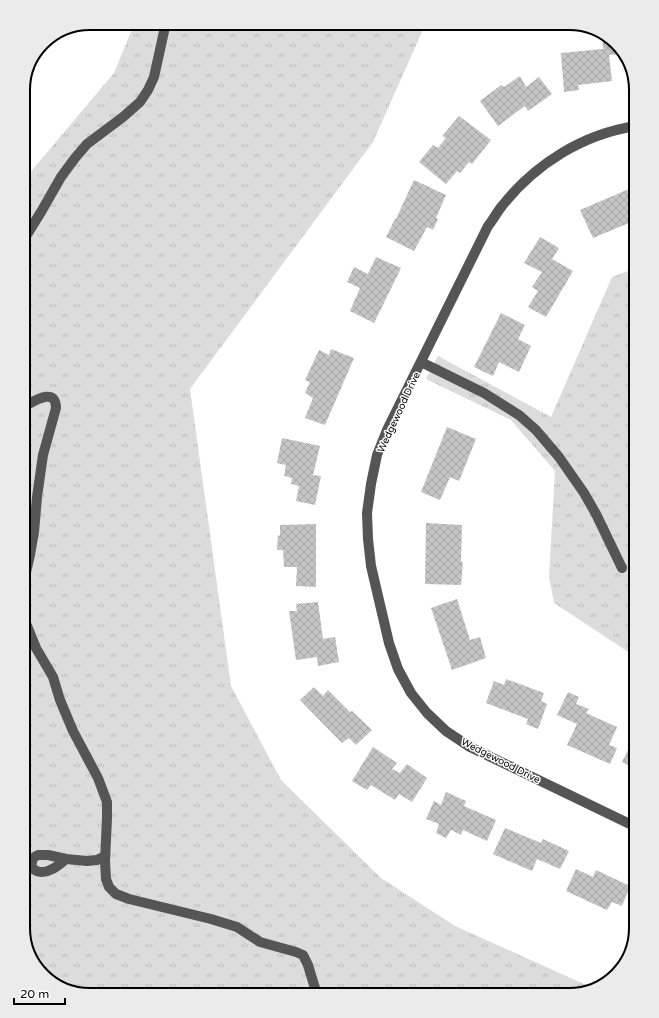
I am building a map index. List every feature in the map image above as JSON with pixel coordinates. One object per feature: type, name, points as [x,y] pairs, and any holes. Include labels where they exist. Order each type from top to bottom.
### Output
[{"type":"street","points":[[30,230],[61,177],[87,144],[140,102],[154,77],[164,30]]},
{"type":"street","name":"Wedgewood Drive","points":[[629,127],[621,128],[591,138],[565,150],[542,166],[521,184],[501,206],[488,226],[387,430],[377,455],[370,484],[367,512],[371,566],[389,643],[398,669],[410,693],[446,732],[470,747],[629,824]]},
{"type":"street","points":[[421,362],[484,393],[519,414],[536,430],[559,457],[584,493],[596,514],[622,568]]},
{"type":"street","points":[[30,403],[42,397],[48,396],[52,397],[56,402],[56,408],[43,455],[30,555]]},
{"type":"street","points":[[30,633],[36,648],[53,677],[60,700],[73,731],[98,778],[107,802],[105,856],[106,878],[109,887],[116,894],[129,899],[211,919],[237,927],[260,942],[303,955],[308,964],[315,988]]},
{"type":"street","points":[[66,859],[87,861],[97,860],[105,856]]},
{"type":"green space","points":[[132,30],[423,30],[373,142],[190,389],[231,686],[281,780],[381,878],[455,926],[587,985],[569,988],[86,988],[63,982],[45,968],[36,955],[31,940],[30,928],[30,173],[114,73]]},
{"type":"green space","points":[[629,271],[629,652],[554,603],[549,577],[555,471],[511,420],[426,379],[438,356],[551,417],[612,277]]},
{"type":"building","points":[[602,40],[617,54],[609,55],[612,81],[578,85],[579,90],[564,92],[561,53],[603,49]]},
{"type":"building","points":[[520,76],[526,87],[539,77],[552,94],[528,111],[525,106],[498,126],[480,101],[501,85],[504,87]]},
{"type":"building","points":[[459,116],[491,140],[472,164],[469,162],[460,173],[457,171],[446,184],[419,162],[433,145],[438,148],[446,138],[442,136]]},
{"type":"building","points":[[414,180],[446,195],[436,218],[438,219],[433,230],[427,227],[414,251],[386,237]]},
{"type":"building","points":[[629,189],[629,223],[593,238],[580,210]]},
{"type":"building","points":[[540,237],[559,248],[552,259],[573,271],[546,317],[528,307],[538,291],[532,287],[542,272],[524,263]]},
{"type":"building","points":[[376,257],[401,268],[374,323],[350,311],[360,288],[347,282],[354,267],[368,274]]},
{"type":"building","points":[[501,313],[525,325],[518,339],[531,346],[519,372],[499,362],[493,376],[474,367]]},
{"type":"building","points":[[331,349],[354,358],[325,425],[305,418],[313,398],[305,393],[310,382],[305,380],[319,350],[329,355]]},
{"type":"building","points":[[447,427],[476,439],[459,481],[450,477],[440,500],[421,492]]},
{"type":"building","points":[[282,438],[320,446],[313,475],[321,476],[315,505],[296,501],[299,486],[291,484],[292,478],[284,476],[286,465],[277,463]]},
{"type":"building","points":[[426,523],[462,525],[461,562],[463,562],[461,585],[425,584]]},
{"type":"building","points":[[316,524],[316,587],[296,586],[297,567],[284,567],[283,550],[277,550],[278,535],[280,536],[280,525]]},
{"type":"building","points":[[457,599],[470,640],[480,637],[486,658],[452,670],[431,608]]},
{"type":"building","points":[[318,602],[323,639],[335,637],[339,662],[318,666],[317,657],[296,660],[289,611],[297,611],[296,604]]},
{"type":"building","points":[[506,679],[544,693],[541,701],[547,704],[538,729],[526,724],[528,719],[486,703],[494,681],[504,685]]},
{"type":"building","points":[[314,687],[323,696],[328,690],[350,712],[352,711],[372,730],[356,745],[349,738],[342,743],[300,700]]},
{"type":"building","points":[[568,692],[579,697],[576,704],[589,709],[586,713],[617,727],[609,745],[617,748],[610,764],[567,745],[577,724],[557,715]]},
{"type":"building","points":[[373,747],[397,763],[392,769],[400,773],[407,764],[427,778],[412,802],[399,794],[395,800],[371,785],[367,790],[352,781]]},
{"type":"building","points":[[629,748],[629,766],[622,762]]},
{"type":"building","points":[[446,792],[466,801],[464,806],[496,820],[487,841],[463,830],[461,835],[451,830],[446,838],[436,833],[439,824],[426,819],[434,801],[441,805]]},
{"type":"building","points":[[505,828],[541,843],[543,839],[569,851],[560,869],[537,859],[532,871],[493,854]]},
{"type":"building","points":[[576,869],[593,877],[596,870],[629,886],[622,906],[612,902],[607,910],[566,891]]}]
